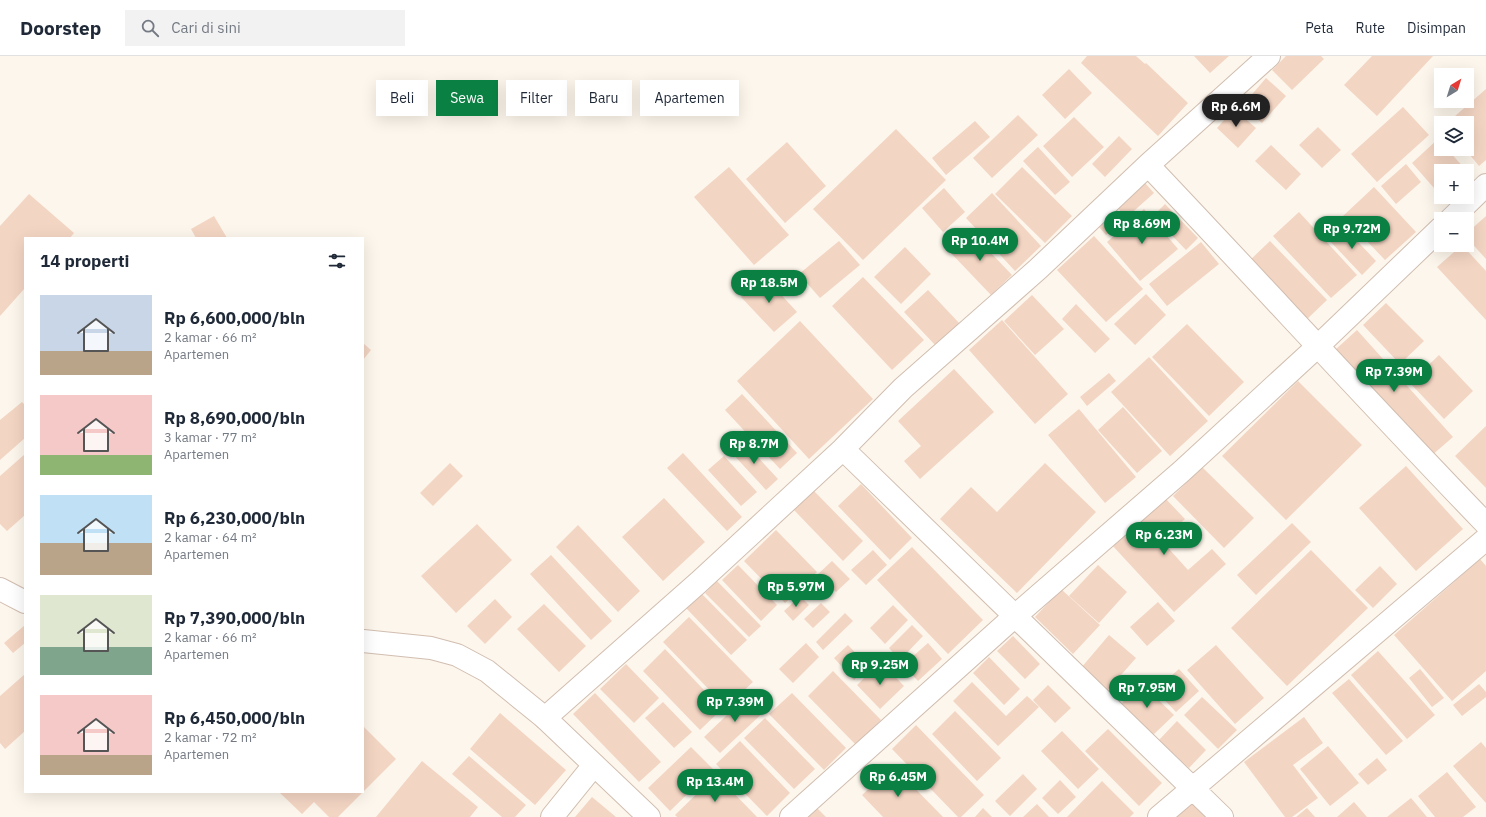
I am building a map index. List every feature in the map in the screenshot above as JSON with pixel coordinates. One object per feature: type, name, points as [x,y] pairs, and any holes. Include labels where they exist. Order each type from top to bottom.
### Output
[{"type":"street","points":[[545,718],[699,582],[843,449],[903,388],[1038,269],[1148,165],[1269,56]]},
{"type":"street","points":[[1148,165],[1486,524]]},
{"type":"street","points":[[1458,212],[1486,185]]},
{"type":"street","points":[[791,817],[1015,616],[1182,472],[1318,346],[1434,235]]},
{"type":"street","points":[[843,449],[1222,817]]},
{"type":"street","points":[[1159,817],[1486,539]]},
{"type":"street","points":[[0,589],[24,601]]},
{"type":"street","points":[[364,641],[431,648],[457,655],[487,671],[545,718],[649,817]]},
{"type":"street","points":[[552,817],[594,765]]},
{"type":"building","points":[[1087,56],[1136,56],[1145,64],[1146,63],[1188,103],[1158,136],[1081,63]]},
{"type":"building","points":[[1194,56],[1229,56],[1210,73]]},
{"type":"building","points":[[1286,56],[1321,56],[1324,59],[1292,90],[1272,70]]},
{"type":"building","points":[[1372,56],[1433,56],[1377,116],[1344,85]]},
{"type":"building","points":[[1069,69],[1092,93],[1065,119],[1042,95]]},
{"type":"building","points":[[1266,78],[1286,96],[1262,123],[1242,106]]},
{"type":"building","points":[[1486,89],[1486,160],[1479,166],[1471,156],[1474,156],[1474,116],[1455,116],[1464,108],[1474,108],[1474,99]]},
{"type":"building","points":[[1403,107],[1429,135],[1377,182],[1351,154]]},
{"type":"building","points":[[1234,109],[1256,128],[1238,148],[1217,128]]},
{"type":"building","points":[[1018,115],[1038,135],[992,178],[973,158]]},
{"type":"building","points":[[1074,117],[1104,147],[1072,177],[1043,146]]},
{"type":"building","points":[[975,121],[990,137],[946,175],[932,158]]},
{"type":"building","points":[[1318,127],[1341,150],[1322,168],[1299,145]]},
{"type":"building","points":[[896,129],[946,180],[863,260],[813,209]]},
{"type":"building","points":[[1119,136],[1132,149],[1105,177],[1092,164]]},
{"type":"building","points":[[787,142],[826,186],[785,223],[746,179]]},
{"type":"building","points":[[1434,143],[1434,156],[1453,156],[1461,164],[1434,164],[1434,188],[1412,163]]},
{"type":"building","points":[[1271,145],[1301,174],[1286,190],[1255,161]]},
{"type":"building","points":[[1038,147],[1070,182],[1055,195],[1023,161]]},
{"type":"building","points":[[1406,164],[1421,182],[1396,204],[1381,186]]},
{"type":"building","points":[[729,167],[789,235],[754,265],[694,197]]},
{"type":"building","points":[[1022,167],[1072,216],[1045,243],[995,194]]},
{"type":"building","points":[[1145,183],[1154,193],[1126,218],[1117,207]]},
{"type":"building","points":[[1374,187],[1416,232],[1385,260],[1343,216]]},
{"type":"building","points":[[944,188],[965,212],[943,232],[922,208]]},
{"type":"building","points":[[992,193],[1041,246],[1015,271],[966,218]]},
{"type":"building","points":[[29,194],[74,233],[71,237],[24,237],[24,289],[0,316],[0,226]]},
{"type":"building","points":[[1165,204],[1198,238],[1186,250],[1153,216]]},
{"type":"building","points":[[1144,209],[1178,249],[1140,281],[1107,242]]},
{"type":"building","points":[[1299,212],[1357,275],[1331,298],[1273,236]]},
{"type":"building","points":[[1112,213],[1121,222],[1106,235],[1098,226]]},
{"type":"building","points":[[214,216],[226,237],[195,237],[191,229]]},
{"type":"building","points":[[1486,216],[1486,259],[1474,246],[1474,227]]},
{"type":"building","points":[[1343,226],[1376,261],[1362,275],[1329,240]]},
{"type":"building","points":[[969,230],[1012,275],[991,295],[948,250]]},
{"type":"building","points":[[1094,236],[1143,289],[1106,322],[1057,270]]},
{"type":"building","points":[[839,241],[860,265],[820,298],[799,274]]},
{"type":"building","points":[[1270,241],[1327,300],[1304,322],[1247,263]]},
{"type":"building","points":[[1201,242],[1219,264],[1167,306],[1149,284]]},
{"type":"building","points":[[905,247],[931,274],[901,304],[874,277]]},
{"type":"building","points":[[1454,252],[1468,252],[1486,271],[1486,320],[1437,267]]},
{"type":"building","points":[[764,276],[797,312],[774,332],[741,297]]},
{"type":"building","points":[[863,277],[924,340],[892,370],[832,306]]},
{"type":"building","points":[[928,290],[960,324],[936,346],[904,312]]},
{"type":"building","points":[[1146,294],[1166,315],[1135,345],[1114,324]]},
{"type":"building","points":[[1032,295],[1064,329],[1035,355],[1004,321]]},
{"type":"building","points":[[1386,303],[1424,341],[1400,364],[1363,325]]},
{"type":"building","points":[[1076,304],[1110,339],[1095,353],[1062,319]]},
{"type":"building","points":[[1002,320],[1068,394],[1035,424],[969,350]]},
{"type":"building","points":[[800,321],[873,399],[809,459],[737,381]]},
{"type":"building","points":[[1187,324],[1244,382],[1209,416],[1152,357]]},
{"type":"building","points":[[1357,330],[1453,437],[1431,456],[1335,350]]},
{"type":"building","points":[[364,344],[371,350],[364,359]]},
{"type":"building","points":[[1439,355],[1473,391],[1444,419],[1410,383]]},
{"type":"building","points":[[1149,357],[1208,421],[1170,456],[1111,392]]},
{"type":"building","points":[[954,369],[994,412],[920,479],[904,461],[921,446],[898,421]]},
{"type":"building","points":[[1109,373],[1116,381],[1087,406],[1080,397]]},
{"type":"building","points":[[1298,381],[1362,445],[1286,520],[1222,456]]},
{"type":"building","points":[[742,394],[797,453],[780,469],[725,410]]},
{"type":"building","points":[[22,402],[24,404],[24,439],[0,460],[0,420]]},
{"type":"building","points":[[1123,407],[1162,451],[1137,473],[1098,430]]},
{"type":"building","points":[[1079,409],[1136,477],[1105,503],[1048,435]]},
{"type":"building","points":[[1486,426],[1486,488],[1455,456]]},
{"type":"building","points":[[742,440],[778,479],[766,490],[730,451]]},
{"type":"building","points":[[683,453],[742,517],[727,531],[667,468]]},
{"type":"building","points":[[24,455],[24,516],[7,531],[0,524],[0,476]]},
{"type":"building","points":[[724,456],[757,492],[741,506],[708,470]]},
{"type":"building","points":[[450,463],[463,476],[433,506],[420,493]]},
{"type":"building","points":[[1045,463],[1096,512],[1017,593],[940,519],[971,487],[997,512]]},
{"type":"building","points":[[1406,466],[1463,529],[1416,571],[1359,508]]},
{"type":"building","points":[[1202,467],[1254,518],[1224,548],[1173,496]]},
{"type":"building","points":[[861,484],[912,538],[890,560],[838,506]]},
{"type":"building","points":[[814,491],[863,541],[843,561],[794,510]]},
{"type":"building","points":[[1163,496],[1185,519],[1161,540],[1188,570],[1212,549],[1226,564],[1174,612],[1111,544]]},
{"type":"building","points":[[664,498],[705,542],[663,581],[622,537]]},
{"type":"building","points":[[1292,523],[1311,542],[1256,595],[1237,575]]},
{"type":"building","points":[[477,524],[512,560],[456,613],[421,576]]},
{"type":"building","points":[[578,525],[640,591],[618,612],[556,547]]},
{"type":"building","points":[[776,530],[817,572],[785,603],[744,561]]},
{"type":"building","points":[[912,547],[983,620],[948,654],[877,580]]},
{"type":"building","points":[[873,550],[887,565],[866,585],[851,570]]},
{"type":"building","points":[[1311,550],[1368,608],[1287,686],[1231,628]]},
{"type":"building","points":[[551,555],[612,621],[591,640],[530,574]]},
{"type":"building","points":[[1480,559],[1486,566],[1486,671],[1452,701],[1394,635]]},
{"type":"building","points":[[832,561],[850,579],[836,592],[818,574]]},
{"type":"building","points":[[738,565],[777,605],[761,621],[722,580]]},
{"type":"building","points":[[1098,565],[1127,592],[1099,623],[1069,596]]},
{"type":"building","points":[[1380,566],[1397,584],[1373,608],[1355,590]]},
{"type":"building","points":[[717,581],[761,626],[749,637],[705,593]]},
{"type":"building","points":[[1061,589],[1100,625],[1073,654],[1035,617]]},
{"type":"building","points":[[701,593],[747,640],[731,655],[686,608]]},
{"type":"building","points":[[800,596],[809,605],[793,621],[784,611]]},
{"type":"building","points":[[495,599],[512,617],[485,644],[467,626]]},
{"type":"building","points":[[1158,602],[1175,621],[1147,646],[1130,627]]},
{"type":"building","points":[[821,603],[830,612],[813,628],[804,619]]},
{"type":"building","points":[[544,604],[586,646],[559,672],[517,629]]},
{"type":"building","points":[[893,605],[908,620],[885,644],[870,628]]},
{"type":"building","points":[[845,613],[853,621],[823,650],[816,642]]},
{"type":"building","points":[[689,617],[753,682],[726,707],[663,642]]},
{"type":"building","points":[[912,625],[923,636],[900,660],[889,648]]},
{"type":"building","points":[[24,626],[24,644],[13,653],[4,643]]},
{"type":"building","points":[[1109,635],[1136,658],[1107,691],[1081,668]]},
{"type":"building","points":[[1013,636],[1040,664],[1025,679],[997,651]]},
{"type":"building","points":[[806,643],[819,657],[793,683],[779,669]]},
{"type":"building","points":[[928,643],[942,659],[918,681],[903,665]]},
{"type":"building","points":[[848,645],[868,666],[854,680],[834,658]]},
{"type":"building","points":[[1216,645],[1264,698],[1235,724],[1187,670]]},
{"type":"building","points":[[665,649],[722,709],[700,730],[643,671]]},
{"type":"building","points":[[1378,651],[1435,715],[1407,739],[1351,675]]},
{"type":"building","points":[[989,657],[1020,689],[1004,705],[973,673]]},
{"type":"building","points":[[881,662],[904,686],[880,709],[857,685]]},
{"type":"building","points":[[626,664],[659,698],[634,723],[600,689]]},
{"type":"building","points":[[1179,669],[1199,691],[1176,712],[1155,690]]},
{"type":"building","points":[[1420,669],[1444,698],[1432,707],[1409,678]]},
{"type":"building","points":[[833,671],[881,720],[856,745],[808,696]]},
{"type":"building","points":[[24,675],[24,732],[5,749],[0,743],[0,696]]},
{"type":"building","points":[[1123,676],[1134,686],[1121,699],[1110,689]]},
{"type":"building","points":[[1349,679],[1403,741],[1386,755],[1332,693]]},
{"type":"building","points":[[972,682],[1006,716],[1027,696],[1039,707],[998,746],[953,701]]},
{"type":"building","points":[[1141,683],[1174,715],[1153,735],[1121,704]]},
{"type":"building","points":[[1479,684],[1486,692],[1486,697],[1462,716],[1453,705]]},
{"type":"building","points":[[1048,685],[1071,708],[1055,723],[1033,700]]},
{"type":"building","points":[[595,693],[661,762],[639,782],[573,714]]},
{"type":"building","points":[[750,693],[766,710],[720,753],[704,737]]},
{"type":"building","points":[[792,693],[846,748],[824,770],[769,714]]},
{"type":"building","points":[[1202,697],[1237,730],[1218,749],[1184,715]]},
{"type":"building","points":[[663,702],[692,732],[674,748],[645,718]]},
{"type":"building","points":[[955,711],[1001,758],[977,781],[932,734]]},
{"type":"building","points":[[500,713],[566,770],[535,805],[470,749]]},
{"type":"building","points":[[1304,717],[1323,743],[1293,765],[1318,798],[1292,817],[1285,817],[1244,762]]},
{"type":"building","points":[[765,718],[815,769],[794,789],[744,738]]},
{"type":"building","points":[[1177,721],[1206,750],[1189,768],[1159,740]]},
{"type":"building","points":[[916,725],[984,795],[961,817],[958,817],[892,749]]},
{"type":"building","points":[[364,727],[396,759],[364,791]]},
{"type":"building","points":[[1108,729],[1162,783],[1139,806],[1085,751]]},
{"type":"building","points":[[1062,731],[1099,769],[1078,789],[1041,751]]},
{"type":"building","points":[[740,741],[790,793],[767,816],[716,764]]},
{"type":"building","points":[[1481,742],[1486,748],[1486,803],[1453,766]]},
{"type":"building","points":[[1328,746],[1359,783],[1330,806],[1300,769]]},
{"type":"building","points":[[691,747],[713,769],[670,811],[648,788]]},
{"type":"building","points":[[469,756],[526,805],[515,817],[502,817],[452,774]]},
{"type":"building","points":[[1377,758],[1387,770],[1368,785],[1358,774]]},
{"type":"building","points":[[422,761],[478,807],[470,817],[376,817]]},
{"type":"building","points":[[893,766],[943,817],[883,817],[862,795]]},
{"type":"building","points":[[1447,772],[1476,807],[1463,817],[1435,817],[1418,796]]},
{"type":"building","points":[[1023,774],[1037,789],[1010,816],[995,801]]},
{"type":"building","points":[[716,775],[757,817],[677,817],[675,815]]},
{"type":"building","points":[[1060,780],[1076,797],[1058,814],[1042,798]]},
{"type":"building","points":[[1102,781],[1134,813],[1130,817],[1067,817]]},
{"type":"building","points":[[280,793],[362,793],[338,817],[329,817],[314,802],[302,814]]},
{"type":"building","points":[[592,797],[616,817],[575,817]]},
{"type":"building","points":[[1411,798],[1427,817],[1387,817]]},
{"type":"building","points":[[1194,799],[1208,817],[1172,817]]},
{"type":"building","points":[[1354,802],[1367,817],[1337,817]]},
{"type":"building","points":[[1037,804],[1049,817],[1023,817]]},
{"type":"building","points":[[817,808],[826,817],[808,817]]},
{"type":"building","points":[[983,808],[992,817],[975,817]]},
{"type":"building","points":[[1307,808],[1315,817],[1296,817]]}]
